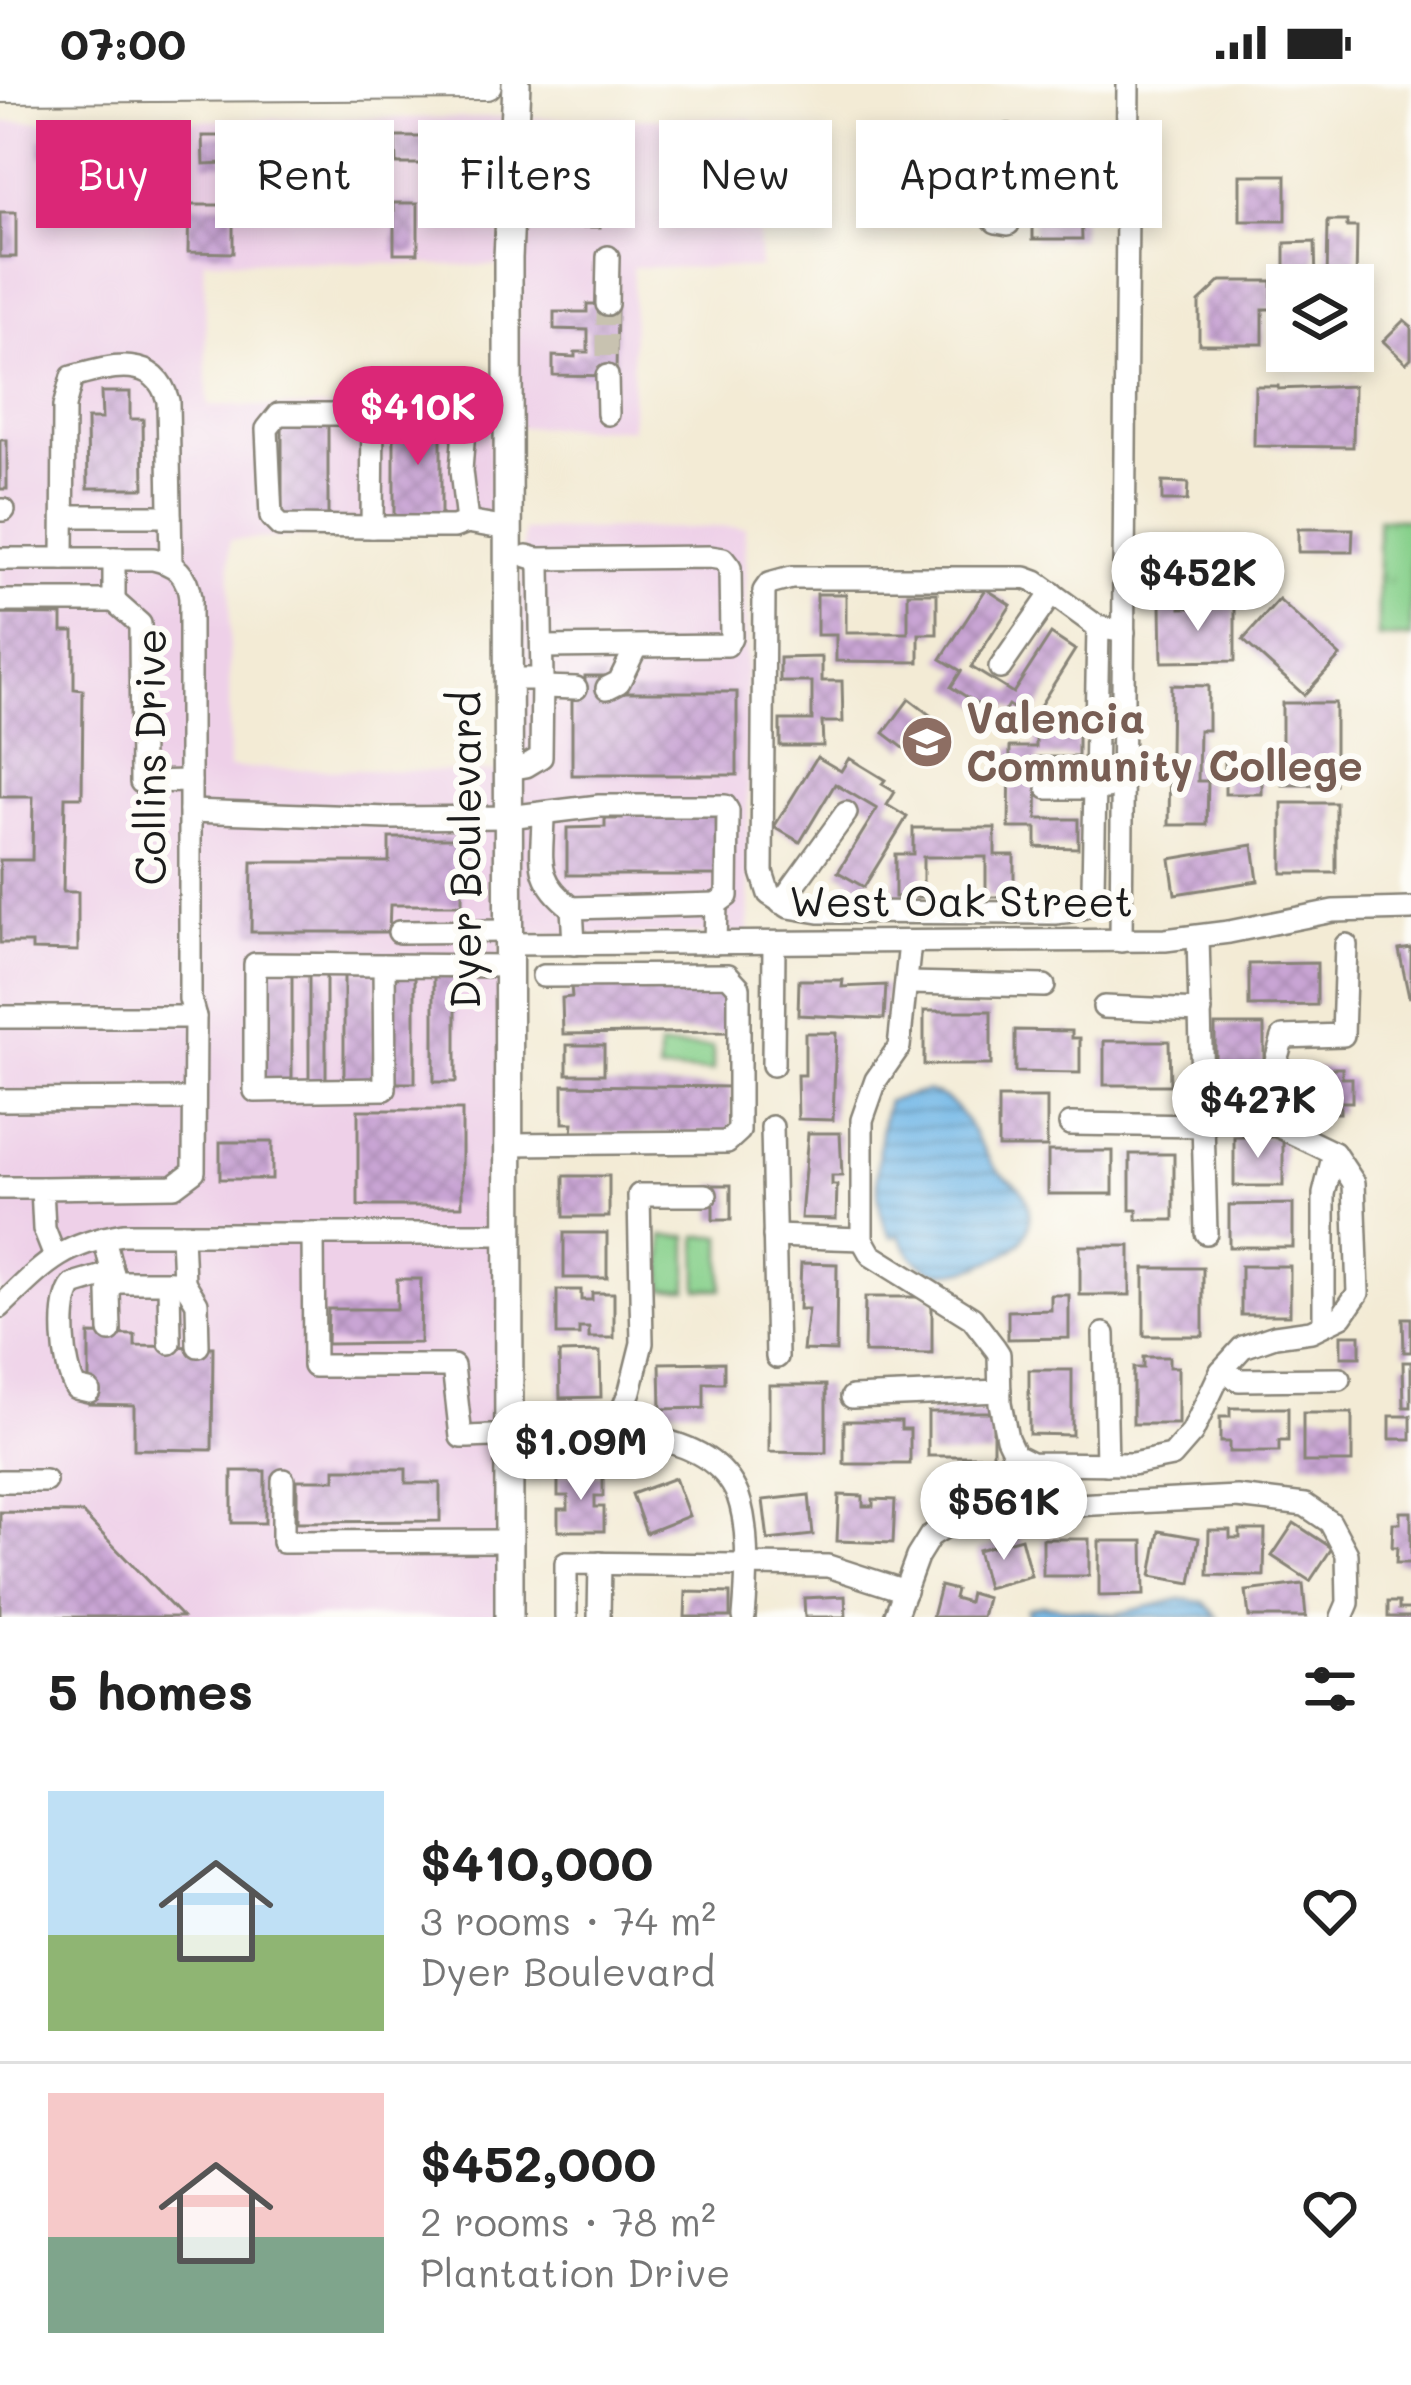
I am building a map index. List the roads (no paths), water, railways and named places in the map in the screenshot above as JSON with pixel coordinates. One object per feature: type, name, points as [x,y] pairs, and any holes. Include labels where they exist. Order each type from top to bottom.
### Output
[{"type":"highway","points":[[0,87],[486,84]]},
{"type":"main road","name":"Dyer Boulevard","points":[[509,1617],[508,258],[516,84]]},
{"type":"street","points":[[1121,941],[1128,84]]},
{"type":"street","points":[[607,304],[608,257]]},
{"type":"street","name":"Collins Drive","points":[[42,1188],[174,1186],[194,1171],[190,598],[177,568],[170,515],[168,401],[163,382],[151,371],[109,367],[72,377],[64,407],[64,516]]},
{"type":"street","points":[[607,376],[608,414]]},
{"type":"street","points":[[508,411],[280,414],[267,429],[271,517],[280,526],[454,527],[467,522],[537,559],[723,559],[730,568],[731,637],[727,645],[542,647]]},
{"type":"street","points":[[372,527],[373,414]]},
{"type":"street","points":[[465,414],[461,472],[467,522]]},
{"type":"street","points":[[63,559],[64,516],[170,515]]},
{"type":"street","points":[[0,559],[153,559],[177,568]]},
{"type":"street","points":[[114,559],[114,601]]},
{"type":"street","points":[[508,769],[541,757],[537,559]]},
{"type":"street","points":[[1098,627],[1092,899],[1088,905],[1079,911],[1056,913],[955,913],[791,906],[769,894],[762,872],[764,591],[769,584],[791,578],[1012,577],[1036,582],[1098,627],[1124,632]]},
{"type":"street","points":[[1000,668],[1052,593]]},
{"type":"street","points":[[0,601],[114,601],[140,624],[141,782],[190,781]]},
{"type":"street","points":[[607,688],[619,682],[636,647]]},
{"type":"street","points":[[508,680],[576,688]]},
{"type":"street","points":[[1048,788],[1123,788]]},
{"type":"street","points":[[190,811],[508,817],[599,806],[724,806],[728,812],[727,896],[716,904],[572,908],[544,880],[543,813]]},
{"type":"street","points":[[802,943],[791,906],[846,813]]},
{"type":"street","points":[[509,1144],[727,1142],[740,1131],[739,987],[728,975],[716,904]]},
{"type":"street","points":[[572,908],[570,944],[576,976]]},
{"type":"street","name":"West Oak Street","points":[[508,947],[1121,941],[1198,937],[1333,910],[1411,909]]},
{"type":"street","points":[[955,913],[956,943]]},
{"type":"street","points":[[399,932],[508,947]]},
{"type":"street","points":[[1198,937],[1206,1233]]},
{"type":"street","points":[[773,943],[773,1065]]},
{"type":"street","points":[[910,943],[899,1047],[876,1080],[862,1120],[862,1239],[871,1255],[972,1318],[999,1354],[1007,1438],[1016,1456],[1031,1463],[1132,1464],[1172,1456],[1192,1433],[1221,1371],[1243,1347],[1342,1316],[1358,1293],[1354,1183],[1334,1153],[1203,1094]]},
{"type":"street","points":[[1259,1117],[1283,1037],[1343,1035],[1346,945]]},
{"type":"street","points":[[384,965],[385,1090],[255,1091],[255,964],[384,965],[508,947]]},
{"type":"street","points":[[543,976],[728,975]]},
{"type":"street","points":[[908,983],[1044,986]]},
{"type":"street","points":[[1104,1007],[1201,1011]]},
{"type":"street","points":[[0,1017],[195,1017]]},
{"type":"street","points":[[0,1100],[194,1099]]},
{"type":"street","points":[[1070,1124],[1204,1126]]},
{"type":"street","points":[[772,1127],[777,1357]]},
{"type":"street","points":[[1324,1324],[1324,1194],[1334,1153]]},
{"type":"street","points":[[0,1188],[42,1188],[44,1229],[55,1257]]},
{"type":"street","points":[[613,1434],[642,1342],[639,1195],[706,1195]]},
{"type":"street","points":[[170,1343],[182,1234]]},
{"type":"street","points":[[314,1234],[314,1366],[453,1366],[461,1437],[613,1434],[670,1440],[709,1460],[738,1496],[747,1563],[744,1617]]},
{"type":"street","points":[[0,1307],[55,1257],[80,1242],[104,1238],[509,1234]]},
{"type":"street","points":[[773,1236],[862,1239]]},
{"type":"street","points":[[104,1238],[114,1277],[109,1292],[110,1331]]},
{"type":"street","points":[[89,1391],[76,1388],[69,1378],[65,1303],[74,1285],[114,1277],[176,1282],[196,1303],[198,1346]]},
{"type":"street","points":[[1104,1334],[1107,1464]]},
{"type":"street","points":[[1221,1371],[1239,1380],[1340,1378]]},
{"type":"street","points":[[852,1397],[1000,1391]]},
{"type":"street","points":[[283,1480],[283,1542],[509,1541]]},
{"type":"street","points":[[0,1481],[45,1481]]},
{"type":"street","points":[[895,1617],[917,1557],[930,1536],[972,1510],[1274,1498],[1305,1505],[1330,1522],[1347,1554],[1348,1603],[1342,1617]]},
{"type":"street","points":[[566,1617],[566,1563],[828,1566],[905,1591]]},
{"type":"street","points":[[599,1617],[600,1563]]},
{"type":"water","points":[[926,1091],[960,1113],[996,1169],[1021,1189],[1028,1205],[1028,1228],[1019,1244],[994,1260],[958,1271],[934,1270],[915,1259],[900,1235],[892,1237],[880,1209],[879,1152],[888,1101]]},
{"type":"water","points":[[1180,1599],[1204,1602],[1218,1617],[1027,1617],[1027,1609],[1041,1605],[1116,1614]]},
{"type":"tunnel","points":[[607,304],[607,376]]},
{"type":"place","name":"Valencia Community College","points":[[927,742]]}]
